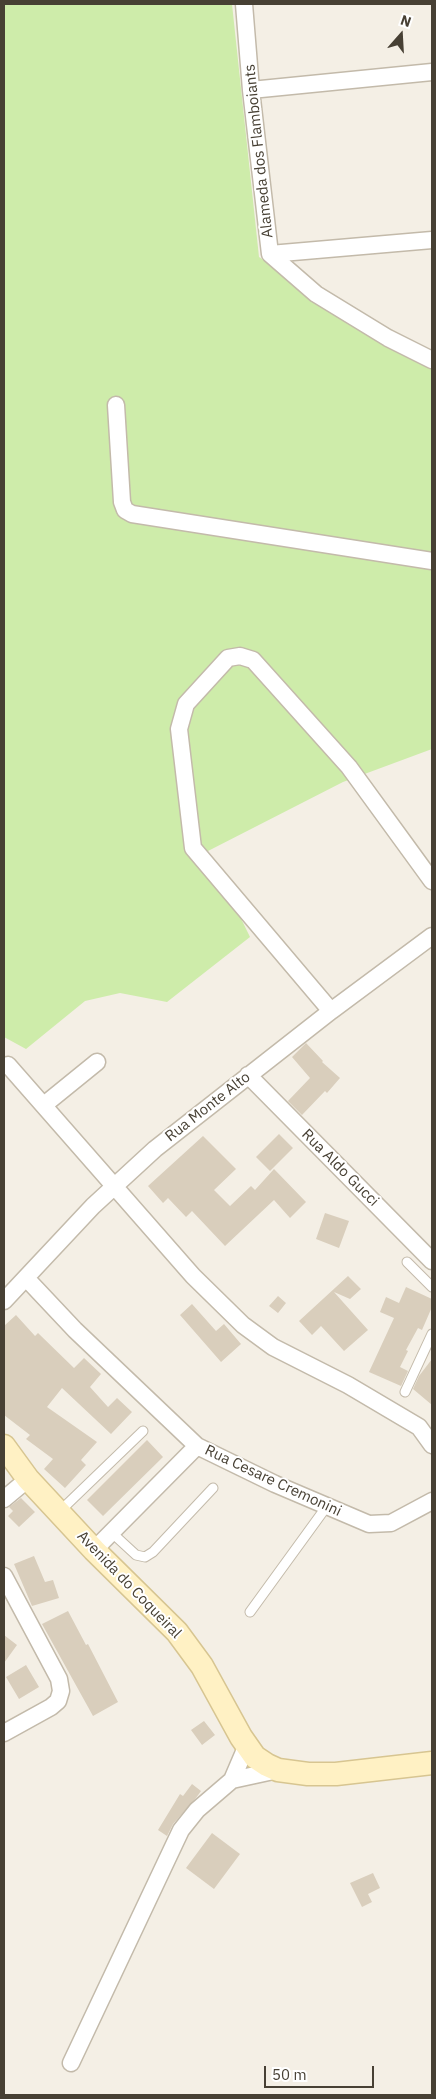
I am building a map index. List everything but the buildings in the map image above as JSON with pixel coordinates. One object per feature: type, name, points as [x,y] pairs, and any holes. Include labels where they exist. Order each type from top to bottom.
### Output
[{"type":"main road","name":"Avenida do Coqueiral","points":[[4,1446],[28,1479],[94,1550],[177,1632],[202,1666],[255,1757],[278,1770],[308,1774],[336,1774],[432,1763]]},
{"type":"street","name":"Alameda dos Flamboiants","points":[[244,4],[250,90],[270,254],[316,294],[388,338],[432,360]]},
{"type":"street","points":[[250,90],[432,72]]},
{"type":"street","points":[[270,254],[432,240]]},
{"type":"street","points":[[116,405],[122,502],[125,510],[132,514],[432,561]]},
{"type":"street","points":[[331,1011],[193,848],[179,729],[186,704],[228,658],[240,656],[253,660],[349,767],[432,881]]},
{"type":"street","name":"Rua Monte Alto","points":[[4,1301],[93,1206],[155,1149],[331,1011],[432,936]]},
{"type":"street","points":[[44,1105],[97,1062]]},
{"type":"street","points":[[8,1064],[193,1276],[243,1325],[273,1347],[348,1385],[419,1427],[432,1445]]},
{"type":"street","name":"Rua Aldo Gucci","points":[[248,1075],[432,1261]]},
{"type":"street","name":"Rua Cesare Cremonini","points":[[26,1278],[75,1330],[197,1446],[275,1484],[369,1524],[391,1523],[432,1501]]},
{"type":"street","points":[[94,1550],[197,1446]]},
{"type":"street","points":[[4,1499],[28,1479]]},
{"type":"street","points":[[4,1576],[59,1679],[61,1691],[58,1701],[51,1707],[4,1733]]},
{"type":"street","points":[[71,2063],[181,1830],[197,1810],[232,1780],[247,1745]]},
{"type":"street","points":[[232,1780],[278,1770]]},
{"type":"lane","points":[[408,1262],[432,1287]]},
{"type":"lane","points":[[405,1392],[432,1334]]},
{"type":"lane","points":[[59,1512],[143,1431]]},
{"type":"lane","points":[[111,1532],[136,1555],[145,1557],[153,1552],[213,1488]]},
{"type":"lane","points":[[250,1612],[327,1506]]},
{"type":"green space","points":[[4,4],[232,4],[259,257],[432,369],[432,749],[343,782],[208,851],[250,937],[167,1002],[120,993],[85,1001],[26,1049],[4,1037]]}]
